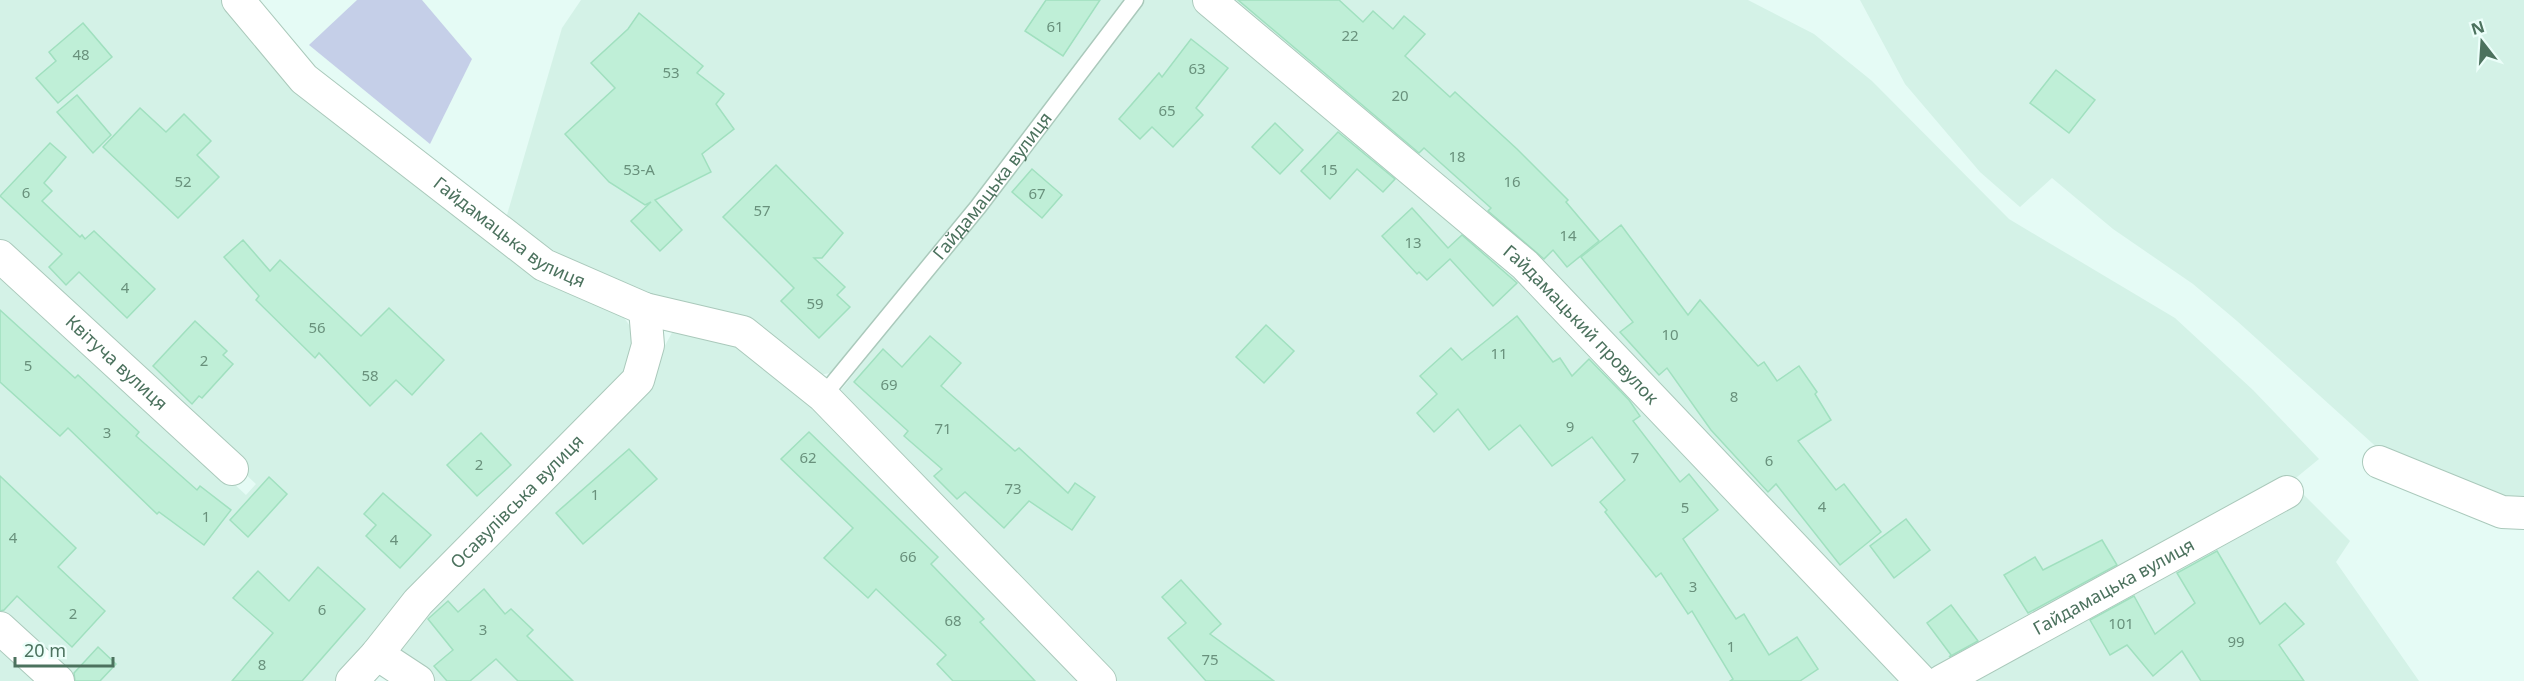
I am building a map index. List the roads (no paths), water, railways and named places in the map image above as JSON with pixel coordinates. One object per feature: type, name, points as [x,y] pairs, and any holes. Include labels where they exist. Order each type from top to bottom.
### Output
[{"type":"street","name":"Гайдамацька вулиця","points":[[238,0],[304,79],[544,265],[645,309],[743,332],[823,396],[1100,681]]},
{"type":"street","name":"Гайдамацький провулок","points":[[1209,0],[1526,265],[1921,681]]},
{"type":"street","name":"Квітуча вулиця","points":[[0,256],[232,469]]},
{"type":"street","name":"Осавулівська вулиця","points":[[352,681],[377,654],[418,602],[638,380],[648,345],[645,309]]},
{"type":"street","points":[[2379,462],[2502,512],[2524,513]]},
{"type":"street","name":"Гайдамацька вулиця","points":[[1942,681],[2287,492]]},
{"type":"street","points":[[0,628],[58,681]]},
{"type":"street","points":[[377,654],[418,681]]},
{"type":"lane","name":"Гайдамацька вулиця","points":[[823,396],[978,207],[1135,0]]}]
